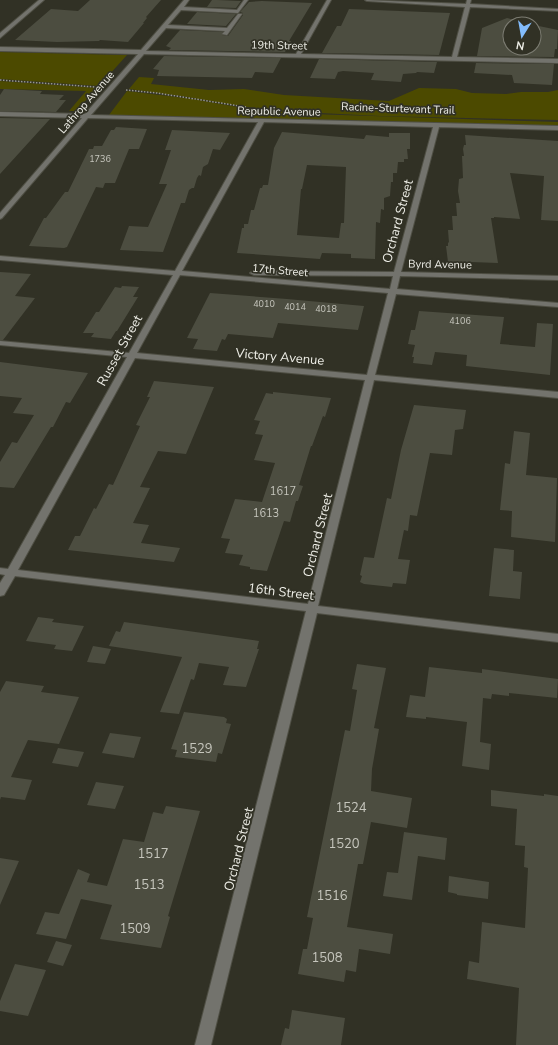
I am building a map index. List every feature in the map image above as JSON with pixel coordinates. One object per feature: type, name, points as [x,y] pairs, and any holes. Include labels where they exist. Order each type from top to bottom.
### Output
[{"type":"street","points":[[0,36],[42,0]]},
{"type":"street","name":"Lathrop Avenue","points":[[0,217],[112,89],[187,0]]},
{"type":"street","points":[[180,8],[238,12],[246,0]]},
{"type":"street","points":[[298,55],[329,0]]},
{"type":"street","points":[[367,0],[468,3],[558,10]]},
{"type":"street","points":[[454,59],[468,3]]},
{"type":"street","points":[[197,10],[201,5]]},
{"type":"street","points":[[225,34],[240,16]]},
{"type":"street","points":[[165,26],[229,30]]},
{"type":"street","name":"19th Street","points":[[0,49],[558,61]]},
{"type":"street","name":"Republic Avenue","points":[[0,114],[558,128]]},
{"type":"street","name":"Russet Street","points":[[0,593],[130,355],[262,121]]},
{"type":"street","name":"Orchard Street","points":[[203,1045],[370,378],[436,125]]},
{"type":"street","name":"17th Street","points":[[0,258],[558,305]]},
{"type":"street","name":"Byrd Avenue","points":[[178,272],[398,274],[558,278]]},
{"type":"street","name":"Victory Avenue","points":[[0,343],[558,396]]},
{"type":"street","name":"16th Street","points":[[0,571],[558,638]]},
{"type":"path","points":[[0,80],[157,93],[252,108]]},
{"type":"shaded area","points":[[0,52],[127,55],[99,86],[0,79]]},
{"type":"shaded area","points":[[139,77],[154,78],[151,84],[209,90],[244,89],[284,95],[389,101],[419,88],[456,89],[472,93],[506,94],[521,92],[548,92],[558,90],[558,120],[380,116],[300,112],[247,107],[129,89]]},
{"type":"shaded area","points":[[0,81],[97,88],[76,111],[69,111],[86,91],[0,89]]},
{"type":"shaded area","points":[[127,91],[193,99],[243,108],[311,114],[558,122],[558,126],[109,115]]},
{"type":"building","points":[[90,0],[161,0],[146,17],[147,18],[144,23],[128,42],[100,40],[57,42],[15,40],[51,9],[78,11]]},
{"type":"building","points":[[212,0],[241,1],[236,8],[207,7]]},
{"type":"building","points":[[262,1],[312,3],[289,41],[291,41],[285,52],[169,50],[171,48],[166,46],[180,30],[222,32],[222,35],[228,36],[243,15],[243,13],[240,12],[249,2]]},
{"type":"building","points":[[349,9],[450,13],[439,55],[322,53],[337,26],[341,26]]},
{"type":"building","points":[[197,12],[236,14],[226,26],[187,24]]},
{"type":"building","points":[[502,20],[502,56],[542,56],[542,27],[558,30],[557,49],[555,49],[554,57],[477,56],[482,28]]},
{"type":"building","points":[[164,56],[281,58],[273,73],[255,72],[252,78],[157,76],[159,70],[153,69]]},
{"type":"building","points":[[319,59],[437,62],[434,73],[417,72],[403,74],[401,82],[371,80],[374,73],[343,71],[338,72],[335,79],[310,78]]},
{"type":"building","points":[[476,63],[554,64],[552,85],[514,83],[512,75],[474,73]]},
{"type":"building","points":[[4,89],[42,91],[40,94],[64,95],[59,100],[66,100],[56,112],[0,111],[0,95]]},
{"type":"building","points":[[0,118],[50,119],[0,174]]},
{"type":"building","points":[[116,127],[147,129],[139,149],[129,149],[115,183],[105,183],[103,188],[96,187],[67,247],[29,246],[44,218],[46,218],[65,192],[68,192],[89,149],[93,149],[94,146],[102,146],[111,130],[114,130]]},
{"type":"building","points":[[172,130],[230,133],[220,150],[213,149],[208,164],[203,167],[201,176],[199,175],[197,178],[194,188],[189,190],[185,203],[181,203],[163,252],[120,250],[129,226],[148,227],[167,184],[159,184],[171,150],[165,150]]},
{"type":"building","points":[[282,132],[364,139],[366,135],[389,137],[389,133],[410,133],[410,149],[407,149],[408,159],[404,159],[404,162],[398,162],[397,173],[393,173],[390,196],[384,198],[384,210],[381,209],[380,223],[376,222],[375,259],[351,258],[351,254],[322,253],[320,259],[237,253],[242,228],[244,228],[244,224],[248,224],[251,210],[254,210],[260,188],[262,188],[263,185],[268,185],[274,148]],"holes":[[[307,165],[346,167],[344,223],[341,223],[339,238],[297,235],[301,189]]]},
{"type":"building","points":[[465,135],[558,141],[558,221],[541,220],[544,176],[510,173],[520,219],[491,218],[498,263],[471,262],[471,265],[449,264],[448,262],[446,246],[448,246],[448,242],[449,243],[448,230],[453,230],[452,216],[457,216],[456,203],[460,203],[458,191],[459,179],[463,178],[462,156],[464,156],[464,145],[466,145]]},
{"type":"building","points":[[0,272],[31,274],[15,296],[35,298],[3,340],[0,340]]},
{"type":"building","points":[[122,286],[139,287],[133,297],[138,297],[111,339],[91,337],[94,333],[83,333],[96,312],[99,312],[115,287],[121,288]]},
{"type":"building","points":[[210,293],[364,306],[358,330],[278,323],[273,338],[228,334],[225,340],[222,339],[217,351],[193,349],[198,339],[187,338]]},
{"type":"building","points":[[419,311],[504,317],[500,344],[535,347],[537,323],[553,324],[550,375],[466,366],[467,355],[435,352],[432,365],[413,363],[414,357],[412,357],[415,345],[408,344],[411,330],[415,330]]},
{"type":"building","points":[[0,362],[88,373],[70,403],[66,402],[53,427],[51,427],[14,488],[0,487],[0,462],[12,442],[17,443],[34,415],[13,413],[22,398],[0,396]]},
{"type":"building","points":[[154,381],[214,387],[186,454],[158,451],[140,487],[150,488],[133,523],[149,525],[141,543],[180,548],[174,562],[68,550],[75,536],[80,536],[94,508],[96,509],[109,484],[113,485],[140,426],[136,425],[150,397],[147,397]]},
{"type":"building","points":[[273,392],[331,398],[325,417],[323,416],[311,446],[299,485],[303,486],[298,501],[296,501],[290,522],[284,521],[267,571],[250,569],[250,567],[239,565],[243,555],[225,553],[230,539],[221,538],[235,499],[262,502],[275,463],[254,460],[263,435],[255,434],[260,421],[254,420],[266,393],[273,394]]},
{"type":"building","points":[[414,405],[466,410],[463,429],[455,430],[452,455],[430,453],[417,516],[410,515],[408,531],[404,530],[398,559],[410,560],[406,584],[393,583],[392,587],[364,584],[360,582],[362,576],[360,575],[364,557],[374,558],[387,498],[391,499],[401,450]]},
{"type":"building","points":[[514,431],[530,433],[526,475],[557,478],[555,542],[511,537],[512,511],[500,510],[505,463],[510,464]]},
{"type":"building","points":[[494,548],[514,550],[513,571],[522,572],[520,599],[489,596]]},
{"type":"building","points":[[38,617],[54,619],[52,622],[84,626],[72,651],[54,649],[56,645],[26,641]]},
{"type":"building","points":[[124,622],[259,641],[257,649],[259,649],[246,687],[223,685],[229,667],[199,663],[194,680],[191,679],[179,714],[160,712],[182,657],[109,646],[116,631],[120,632]]},
{"type":"building","points":[[93,646],[111,649],[105,664],[87,662]]},
{"type":"building","points":[[357,664],[386,668],[374,728],[379,729],[372,769],[371,791],[412,798],[407,828],[371,822],[363,864],[358,864],[347,927],[393,934],[390,954],[359,949],[356,972],[346,970],[344,982],[298,974],[303,949],[307,949],[313,918],[307,917],[345,730],[350,731],[357,690],[352,689]]},
{"type":"building","points":[[429,667],[482,673],[482,669],[558,679],[557,698],[509,693],[509,696],[492,694],[491,699],[483,698],[480,742],[491,744],[489,770],[462,766],[467,722],[426,717],[426,719],[406,717],[410,695],[425,697]]},
{"type":"building","points":[[6,681],[44,686],[41,692],[79,697],[59,744],[28,740],[11,777],[32,780],[25,800],[1,797],[0,800],[0,692]]},
{"type":"building","points":[[184,712],[224,717],[227,719],[226,723],[231,724],[222,754],[218,753],[216,762],[175,757],[177,750],[171,749]]},
{"type":"building","points":[[110,733],[141,737],[134,758],[102,753]]},
{"type":"building","points":[[58,748],[84,752],[78,767],[52,763]]},
{"type":"building","points":[[96,782],[124,786],[115,809],[87,805]]},
{"type":"building","points":[[491,790],[544,796],[544,794],[558,796],[558,1045],[516,1045],[519,988],[467,979],[469,961],[479,963],[482,922],[525,928],[528,868],[524,867],[525,846],[515,845],[517,809],[491,806]]},
{"type":"building","points":[[166,806],[200,811],[168,916],[170,917],[161,948],[100,939],[112,905],[81,899],[66,939],[36,934],[45,912],[59,914],[78,869],[90,874],[87,882],[107,886],[123,839],[144,842],[153,812],[163,814]]},
{"type":"building","points":[[404,832],[447,838],[445,860],[418,856],[412,900],[383,896],[387,872],[398,873]]},
{"type":"building","points":[[0,858],[19,861],[0,905]]},
{"type":"building","points":[[449,876],[489,882],[488,899],[457,895],[448,892]]},
{"type":"building","points":[[56,941],[72,945],[63,966],[47,962]]},
{"type":"building","points":[[15,964],[46,970],[28,1016],[0,1011],[0,1001]]},
{"type":"building","points":[[292,1010],[345,1018],[341,1045],[281,1045],[285,1028],[289,1029]]}]
